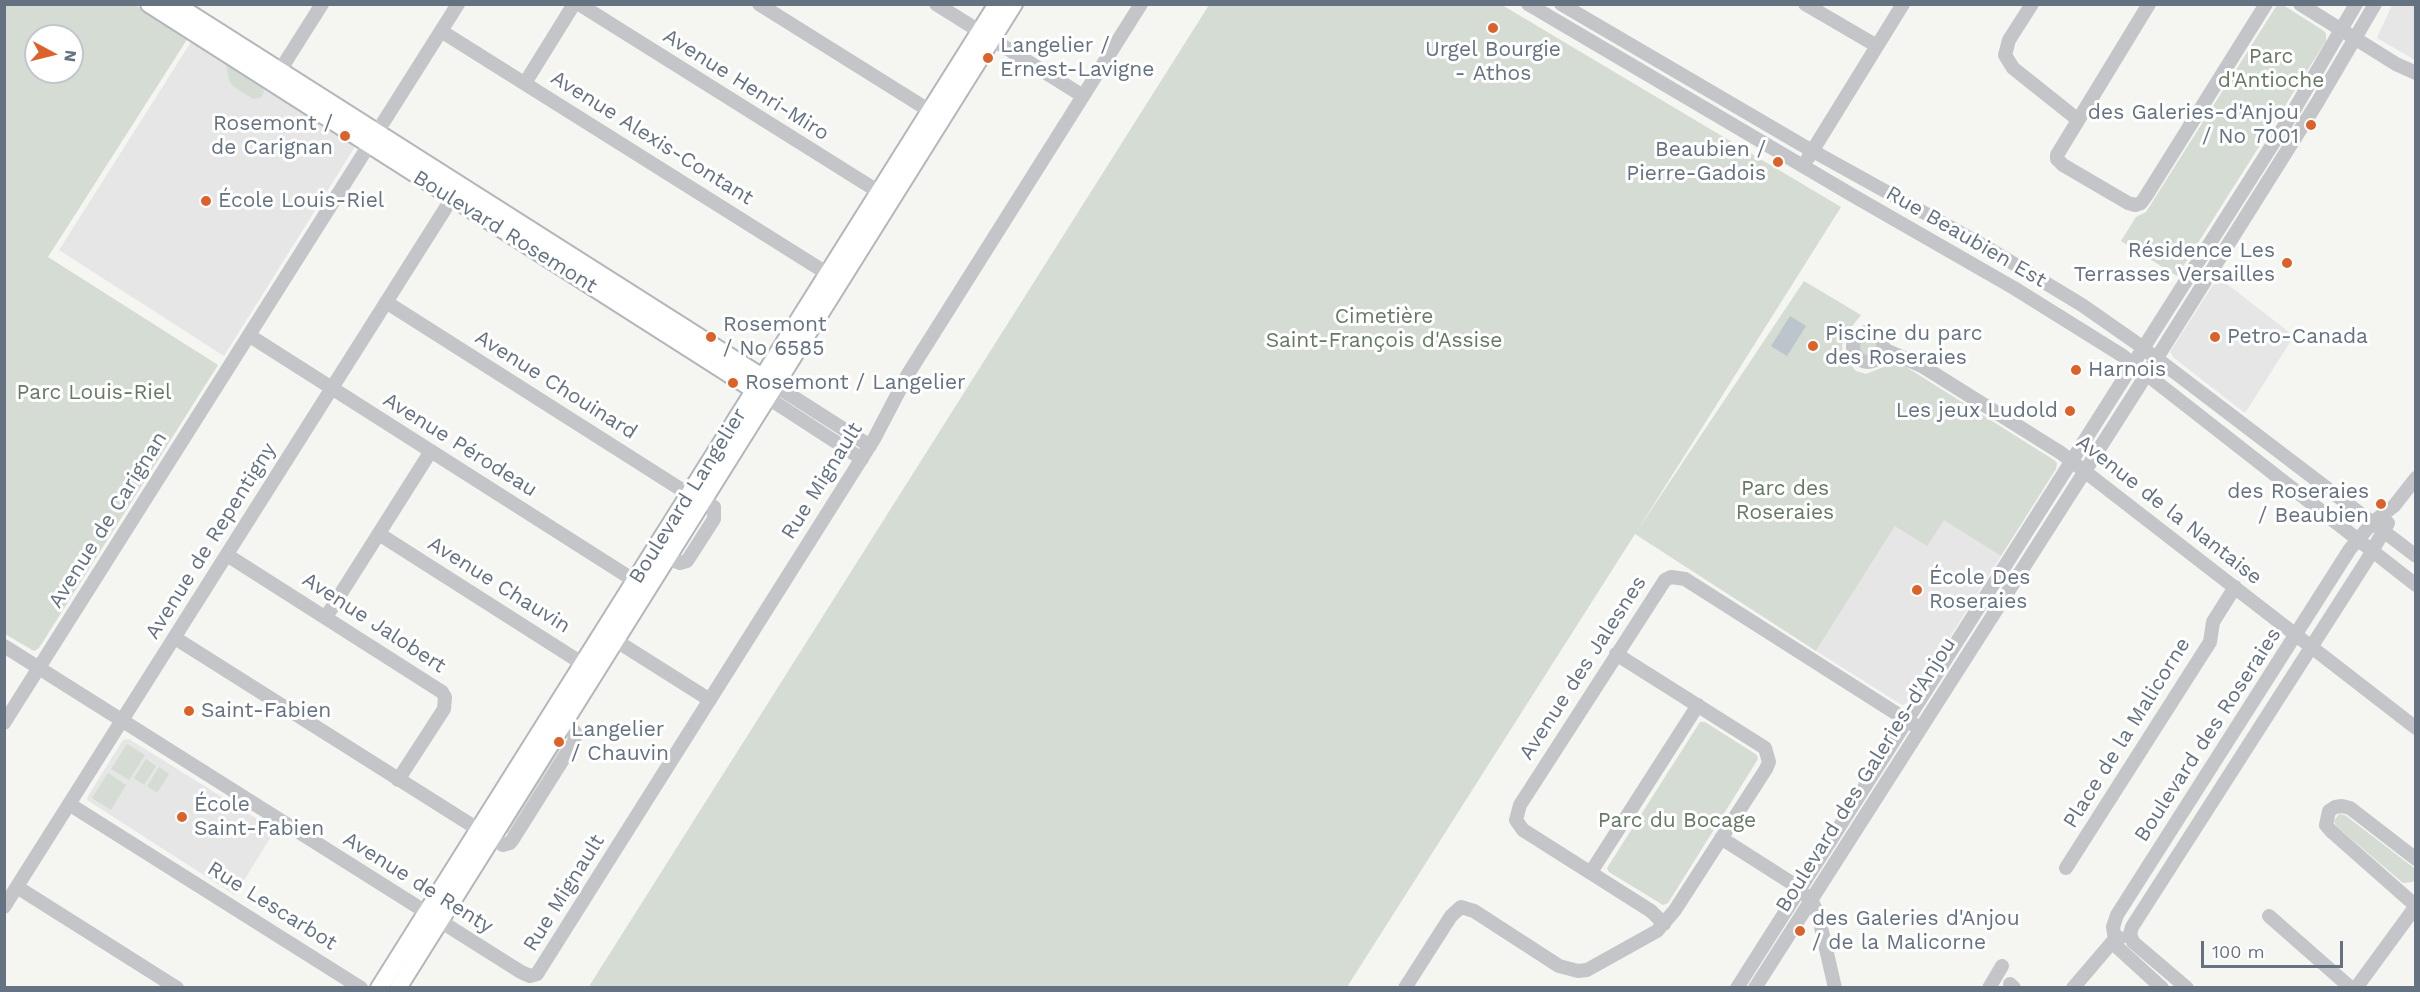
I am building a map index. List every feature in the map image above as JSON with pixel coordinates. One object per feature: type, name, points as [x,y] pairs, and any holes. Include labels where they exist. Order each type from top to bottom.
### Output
[{"type":"main road","name":"Boulevard Rosemont","points":[[149,4],[185,12],[276,77],[765,388]]},
{"type":"main road","name":"Boulevard Langelier","points":[[986,35],[998,4]]},
{"type":"main road","name":"Boulevard Langelier","points":[[379,987],[432,917],[485,835],[986,35],[1014,4]]},
{"type":"main road","name":"Boulevard Rosemont","points":[[374,139],[452,198],[765,388]]},
{"type":"main road","name":"Boulevard Langelier","points":[[641,585],[668,558],[696,498]]},
{"type":"main road","name":"Boulevard Langelier","points":[[485,835],[564,723],[589,668]]},
{"type":"main road","name":"Boulevard Langelier","points":[[398,987],[432,917]]},
{"type":"street","points":[[276,77],[322,4]]},
{"type":"street","name":"Avenue de Carignan","points":[[4,723],[458,4]]},
{"type":"street","points":[[525,83],[574,4]]},
{"type":"street","name":"Avenue Henri-Miro","points":[[579,4],[885,196]]},
{"type":"street","points":[[759,4],[936,115]]},
{"type":"street","points":[[936,4],[1083,96]]},
{"type":"street","name":"Rue Mignault","points":[[533,975],[542,968],[862,459],[908,374],[1141,4]]},
{"type":"street","name":"Rue Beaubien Est","points":[[1528,4],[2069,322],[2133,364],[2415,585]]},
{"type":"street","name":"Rue Beaubien Est","points":[[1561,4],[1812,151],[1986,247],[2082,305],[2143,348],[2415,556]]},
{"type":"street","points":[[1805,4],[1877,46]]},
{"type":"street","points":[[1803,166],[1903,4]]},
{"type":"street","points":[[2032,4],[2009,40],[2006,55],[2013,68],[2077,119]]},
{"type":"street","points":[[2149,4],[2058,150],[2057,159],[2128,203],[2135,205],[2141,203],[2266,4]]},
{"type":"street","points":[[2300,4],[2415,73]]},
{"type":"street","name":"Boulevard des Galeries-d'Anjou","points":[[1737,987],[2133,364],[2342,31],[2356,4]]},
{"type":"street","name":"Boulevard des Galeries-d'Anjou","points":[[1755,987],[2085,471],[2356,39],[2375,4]]},
{"type":"street","name":"Avenue Alexis-Contant","points":[[441,31],[833,278]]},
{"type":"street","points":[[1703,107],[1712,92]]},
{"type":"street","name":"Avenue de Repentigny","points":[[4,906],[452,198]]},
{"type":"street","points":[[1976,266],[1986,247]]},
{"type":"street","name":"Avenue Chouinard","points":[[386,302],[696,498]]},
{"type":"street","name":"Avenue Pérodeau","points":[[250,336],[641,585]]},
{"type":"street","name":"Avenue de la Nantaise","points":[[1883,349],[1922,366],[2072,460],[2415,728]]},
{"type":"street","name":"Boulevard Rosemont","points":[[765,388],[870,446]]},
{"type":"street","name":"Boulevard Rosemont","points":[[765,388],[862,459]]},
{"type":"street","points":[[326,617],[431,451]]},
{"type":"street","name":"Boulevard des Roseraies","points":[[2130,934],[2132,927],[2373,551],[2379,527],[2415,478]]},
{"type":"street","name":"Boulevard des Roseraies","points":[[2114,940],[2113,927],[2117,915],[2358,539],[2379,527]]},
{"type":"street","name":"Avenue Chauvin","points":[[379,534],[589,668]]},
{"type":"street","name":"Avenue Jalobert","points":[[227,555],[437,688],[445,697],[444,709],[398,780]]},
{"type":"street","name":"Avenue des Jalesnes","points":[[1664,924],[1651,911],[1523,830],[1516,820],[1520,805],[1659,586],[1671,577],[1685,579],[1920,729]]},
{"type":"street","name":"Place de la Malicorne","points":[[2066,868],[2210,642],[2213,622],[2235,587]]},
{"type":"street","points":[[609,636],[710,700]]},
{"type":"street","points":[[175,638],[485,835]]},
{"type":"street","name":"Avenue de Renty","points":[[4,646],[432,917],[521,972],[533,975]]},
{"type":"street","points":[[1406,987],[1451,916],[1461,907],[1474,911],[1559,966],[1578,971],[1594,966],[1656,931],[1664,924],[1766,769],[1768,755],[1765,748],[1616,654]]},
{"type":"street","points":[[1591,873],[1698,705]]},
{"type":"street","name":"Rue Lescarbot","points":[[69,804],[361,987]]},
{"type":"street","points":[[2356,987],[2415,906],[2331,831],[2326,825],[2329,811],[2342,806],[2350,808],[2415,860]]},
{"type":"street","points":[[1721,838],[1800,889],[1811,900],[1818,914],[1835,987]]},
{"type":"street","points":[[17,887],[177,987]]},
{"type":"street","points":[[2269,916],[2351,987]]},
{"type":"street","points":[[2073,987],[2114,940],[2130,934],[2133,942],[2187,987]]},
{"type":"street","points":[[2114,940],[2120,952],[2162,987]]},
{"type":"street","points":[[1989,987],[2002,966]]},
{"type":"shaded area","points":[[2392,5],[2415,5],[2415,60],[2377,38]]},
{"type":"shaded area","name":"École Louis-Riel","points":[[191,42],[352,144],[354,148],[224,356],[59,250]]},
{"type":"shaded area","points":[[2218,277],[2294,336],[2245,413],[2174,358],[2170,352]]},
{"type":"shaded area","points":[[1790,316],[1806,326],[1787,356],[1771,346]]},
{"type":"shaded area","name":"École Des Roseraies","points":[[1944,519],[2001,556],[1909,702],[1902,705],[1816,651],[1895,526]]},
{"type":"shaded area","name":"École Saint-Fabien","points":[[129,739],[275,830],[235,895],[87,800],[123,740]]},
{"type":"green space","name":"Parc Louis-Riel","points":[[5,5],[135,5],[188,38],[48,257],[218,365],[39,648],[34,651],[5,634]]},
{"type":"green space","name":"Cimetière Saint-François d'Assise","points":[[1209,5],[1502,5],[1841,207],[1637,531],[1804,281],[1861,315],[1845,335],[1842,345],[1843,356],[1856,371],[1866,374],[1891,364],[1903,365],[2054,460],[2057,463],[2056,469],[2001,556],[1944,520],[1927,546],[1895,526],[1816,651],[1635,534],[1347,987],[588,988]]},
{"type":"green space","name":"Parc d'Antioche","points":[[2277,5],[2283,5],[2324,31],[2326,41],[2177,276],[2121,241],[2136,217],[2146,212]]},
{"type":"green space","points":[[226,64],[261,86],[264,91],[262,97],[253,99],[233,86],[229,80]]},
{"type":"green space","points":[[1863,339],[1871,339],[1876,344],[1874,355],[1863,357],[1858,352],[1858,344]]},
{"type":"green space","name":"Parc du Bocage","points":[[1700,722],[1705,722],[1757,755],[1758,759],[1668,903],[1663,905],[1609,872],[1607,868]]},
{"type":"green space","points":[[564,739],[568,742],[510,835],[505,832]]},
{"type":"green space","points":[[127,744],[145,755],[129,780],[111,769]]},
{"type":"green space","points":[[146,759],[156,766],[144,785],[134,778]]},
{"type":"green space","points":[[159,767],[169,774],[157,793],[147,786]]},
{"type":"green space","points":[[108,773],[126,785],[111,810],[92,798]]},
{"type":"green space","points":[[2339,814],[2345,815],[2414,868],[2413,882],[2403,883],[2336,826],[2334,821]]},
{"type":"place","name":"Urgel Bourgie - Athos","points":[[1493,28]]},
{"type":"place","name":"Langelier / Ernest-Lavigne","points":[[988,58]]},
{"type":"place","name":"des Galeries-d'Anjou / No 7001","points":[[2311,125]]},
{"type":"place","name":"Rosemont / de Carignan","points":[[345,136]]},
{"type":"place","name":"Beaubien / Pierre-Gadois","points":[[1778,162]]},
{"type":"place","name":"École Louis-Riel","points":[[206,201]]},
{"type":"place","name":"Résidence Les Terrasses Versailles","points":[[2287,263]]},
{"type":"place","name":"Rosemont / No 6585","points":[[711,337]]},
{"type":"place","name":"Petro-Canada","points":[[2215,337]]},
{"type":"place","name":"Piscine du parc des Roseraies","points":[[1813,346]]},
{"type":"place","name":"Harnois","points":[[2076,370]]},
{"type":"place","name":"Rosemont / Langelier","points":[[733,383]]},
{"type":"place","name":"Les jeux Ludold","points":[[2070,411]]},
{"type":"place","name":"des Roseraies / Beaubien","points":[[2381,504]]},
{"type":"place","name":"École Des Roseraies","points":[[1917,590]]},
{"type":"place","name":"Saint-Fabien","points":[[189,711]]},
{"type":"place","name":"Langelier / Chauvin","points":[[559,742]]},
{"type":"place","name":"École Saint-Fabien","points":[[182,817]]},
{"type":"place","name":"des Galeries d'Anjou / de la Malicorne","points":[[1800,931]]},
{"type":"park label","name":"Parc des Roseraies","points":[[1785,501]]}]
